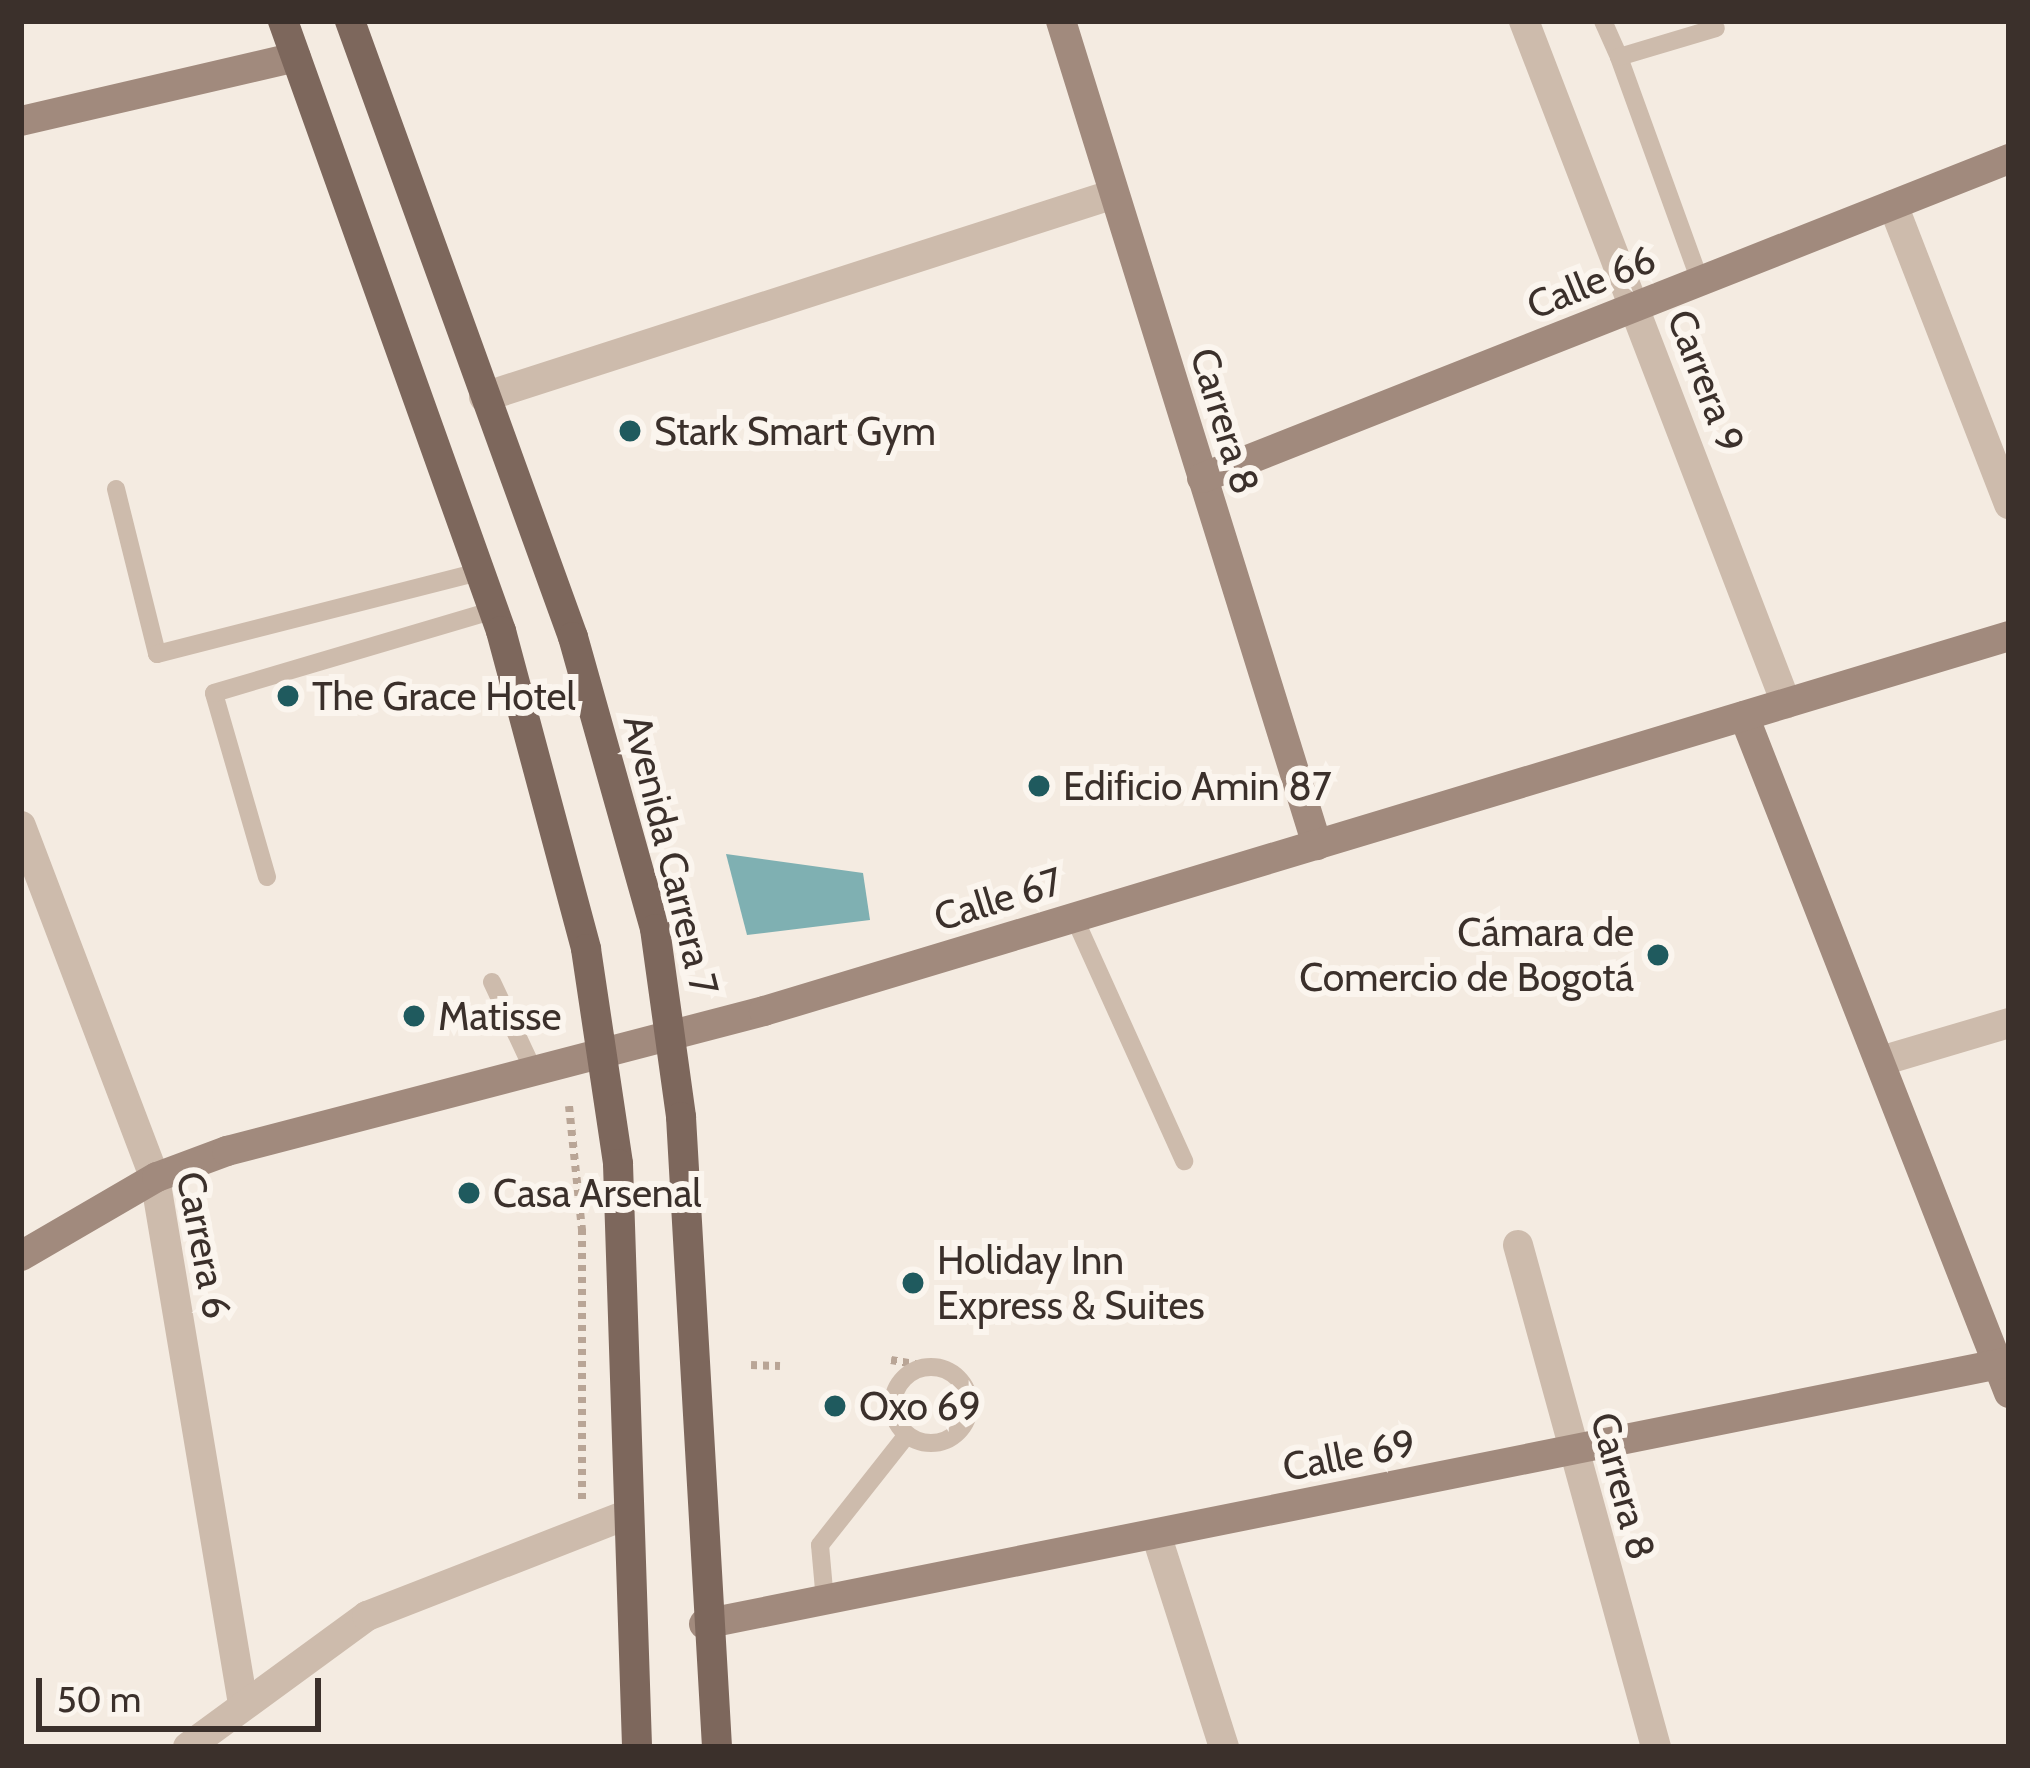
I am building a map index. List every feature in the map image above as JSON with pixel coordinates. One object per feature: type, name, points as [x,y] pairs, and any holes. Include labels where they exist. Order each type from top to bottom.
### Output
[{"type":"main road","points":[[283,21],[494,610],[544,767],[606,1054],[619,1185],[623,1516],[637,1747]]},
{"type":"main road","name":"Avenida Carrera 7","points":[[350,21],[612,764],[674,1036],[704,1624],[716,1747]]},
{"type":"street","name":"Carrera 8","points":[[1061,21],[1317,844]]},
{"type":"street","name":"Carrera 9","points":[[1524,21],[1786,704]]},
{"type":"street","points":[[21,121],[296,57]]},
{"type":"street","name":"Calle 66","points":[[1202,478],[2009,159]]},
{"type":"street","points":[[484,397],[1114,194]]},
{"type":"street","points":[[1894,205],[2009,505]]},
{"type":"street","name":"Calle 67","points":[[21,1256],[155,1178],[674,1036],[2009,636]]},
{"type":"street","points":[[1744,716],[2006,1373]]},
{"type":"street","name":"Carrera 6","points":[[21,826],[155,1178],[242,1698]]},
{"type":"street","points":[[1882,1061],[2009,1023]]},
{"type":"street","name":"Carrera 8","points":[[1518,1245],[1656,1747]]},
{"type":"street","name":"Calle 69","points":[[704,1624],[1572,1450],[2006,1373]]},
{"type":"street","points":[[188,1747],[242,1698],[419,1590],[623,1516]]},
{"type":"street","points":[[1156,1534],[1224,1747]]},
{"type":"lane","points":[[1603,21],[1700,281]]},
{"type":"lane","points":[[1619,57],[1716,28]]},
{"type":"lane","points":[[116,488],[157,654],[479,572]]},
{"type":"lane","points":[[267,877],[214,693],[494,610]]},
{"type":"lane","points":[[1074,917],[1184,1160]]},
{"type":"lane","points":[[492,982],[535,1074]]},
{"type":"lane","points":[[938,1368],[967,1391],[963,1427],[930,1444],[907,1435],[896,1389],[938,1368]]},
{"type":"lane","points":[[825,1601],[820,1545],[907,1435]]},
{"type":"path","points":[[569,1106],[582,1229],[582,1531]]},
{"type":"path","points":[[891,1360],[938,1368]]},
{"type":"path","points":[[751,1366],[780,1366]]},
{"type":"water","points":[[726,854],[863,873],[870,920],[747,935]]},
{"type":"place","name":"Stark Smart Gym","points":[[630,431]]},
{"type":"place","name":"The Grace Hotel","points":[[288,696]]},
{"type":"place","name":"Edificio Amin 87","points":[[1039,786]]},
{"type":"place","name":"Cámara de Comercio de Bogotá","points":[[1658,955]]},
{"type":"place","name":"Matisse","points":[[414,1016]]},
{"type":"place","name":"Casa Arsenal","points":[[469,1193]]},
{"type":"place","name":"Holiday Inn Express & Suites","points":[[913,1283]]},
{"type":"place","name":"Oxo 69","points":[[835,1406]]}]
